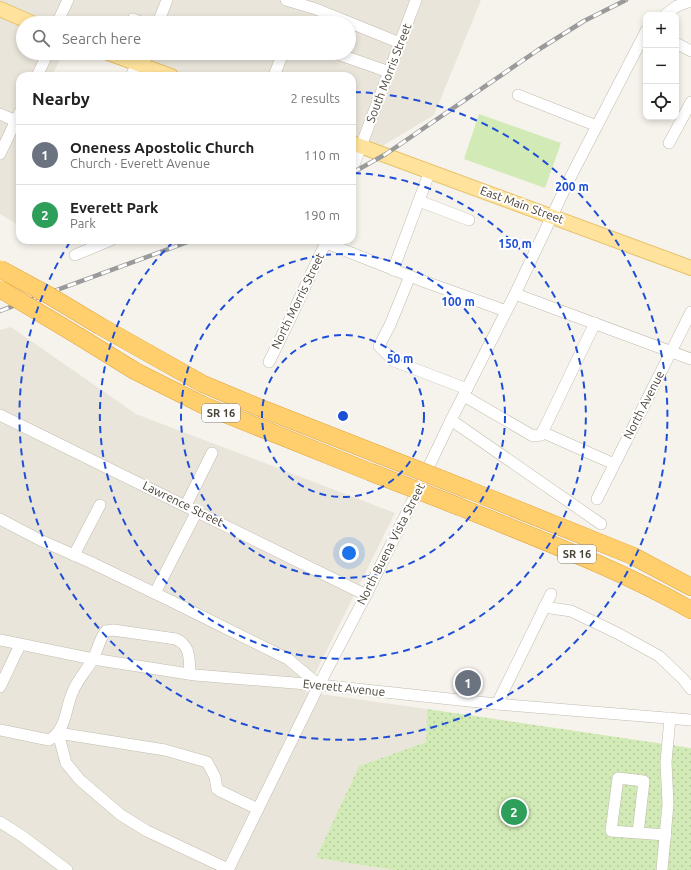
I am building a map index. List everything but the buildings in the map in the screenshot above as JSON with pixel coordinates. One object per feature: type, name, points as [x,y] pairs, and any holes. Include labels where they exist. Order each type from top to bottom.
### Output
[{"type":"highway","name":"SR 16","points":[[0,269],[203,384],[258,408],[380,454],[633,556],[691,587]]},
{"type":"highway","name":"SR 16","points":[[0,289],[135,370],[203,405],[577,554],[627,576],[691,610]]},
{"type":"main road","points":[[0,9],[16,16]]},
{"type":"main road","points":[[128,60],[159,72]]},
{"type":"main road","name":"East Main Street","points":[[357,144],[691,268]]},
{"type":"street","points":[[60,16],[68,0]]},
{"type":"street","points":[[161,16],[167,0]]},
{"type":"street","points":[[286,0],[331,16]]},
{"type":"street","name":"South Morris Street","points":[[357,144],[389,72],[416,0]]},
{"type":"street","points":[[669,12],[677,6],[691,1]]},
{"type":"street","points":[[356,26],[400,44]]},
{"type":"street","name":"North Buena Vista Street","points":[[228,870],[319,685],[430,467],[451,420],[466,393],[552,216],[643,37]]},
{"type":"street","points":[[679,45],[691,51]]},
{"type":"street","points":[[39,72],[45,60]]},
{"type":"street","points":[[276,72],[280,60]]},
{"type":"street","points":[[355,60],[389,72]]},
{"type":"street","points":[[518,95],[597,126]]},
{"type":"street","points":[[669,143],[691,102]]},
{"type":"street","points":[[0,114],[16,117]]},
{"type":"street","points":[[0,154],[3,138],[16,120]]},
{"type":"street","points":[[393,270],[430,171]]},
{"type":"street","points":[[419,201],[469,220]]},
{"type":"street","points":[[75,255],[101,244]]},
{"type":"street","name":"North Morris Street","points":[[269,362],[325,244]]},
{"type":"street","points":[[331,244],[393,270],[506,311]]},
{"type":"street","points":[[410,276],[390,325],[379,346],[394,361],[466,393],[533,436],[541,435],[595,323]]},
{"type":"street","points":[[515,294],[691,358]]},
{"type":"street","name":"North Avenue","points":[[596,499],[691,312]]},
{"type":"street","name":"Lawrence Street","points":[[0,415],[186,505],[366,595]]},
{"type":"street","points":[[451,420],[601,524]]},
{"type":"street","points":[[542,432],[614,464]]},
{"type":"street","points":[[186,505],[212,453]]},
{"type":"street","points":[[74,555],[100,505]]},
{"type":"street","points":[[155,593],[197,511]]},
{"type":"street","points":[[0,519],[42,541],[155,593],[288,659],[319,685]]},
{"type":"street","points":[[497,704],[551,594]]},
{"type":"street","points":[[544,607],[571,611],[617,633],[658,656],[683,679],[691,689]]},
{"type":"street","points":[[0,730],[49,740],[58,733],[60,731],[73,690],[93,659],[106,631],[113,630],[176,639],[184,644],[188,650],[190,674]]},
{"type":"street","name":"Everett Avenue","points":[[0,640],[93,659],[190,674],[319,685],[497,704],[691,720]]},
{"type":"street","points":[[0,687],[20,645]]},
{"type":"street","points":[[662,870],[668,804],[666,762],[670,718]]},
{"type":"street","points":[[58,733],[165,750],[207,762],[215,777],[217,789],[258,810]]},
{"type":"street","points":[[58,733],[66,763],[80,780],[121,815],[147,831],[228,870]]},
{"type":"street","points":[[638,833],[644,781],[618,778],[611,831],[638,833],[666,835]]},
{"type":"street","points":[[0,822],[22,836],[67,870]]},
{"type":"shaded area","points":[[0,0],[481,0],[434,115],[377,149],[356,141],[356,72],[168,72],[136,60],[356,60],[356,16],[16,16],[16,60],[60,60],[54,72],[16,72],[16,224],[0,214]]},
{"type":"shaded area","points":[[11,327],[136,414],[395,513],[306,692],[427,709],[426,742],[359,766],[316,858],[394,870],[0,870],[0,330]]},
{"type":"green space","points":[[479,114],[561,143],[545,188],[464,159]]},
{"type":"green space","points":[[427,709],[691,748],[691,870],[394,870],[316,858],[359,766],[426,742]]},
{"type":"railway","points":[[356,171],[386,154],[538,50],[584,21],[626,0]]},
{"type":"railway","points":[[0,311],[182,244]]},
{"type":"place","name":"Oneness Apostolic Church","points":[[468,683]]},
{"type":"place","name":"Everett Park","points":[[514,812]]}]
